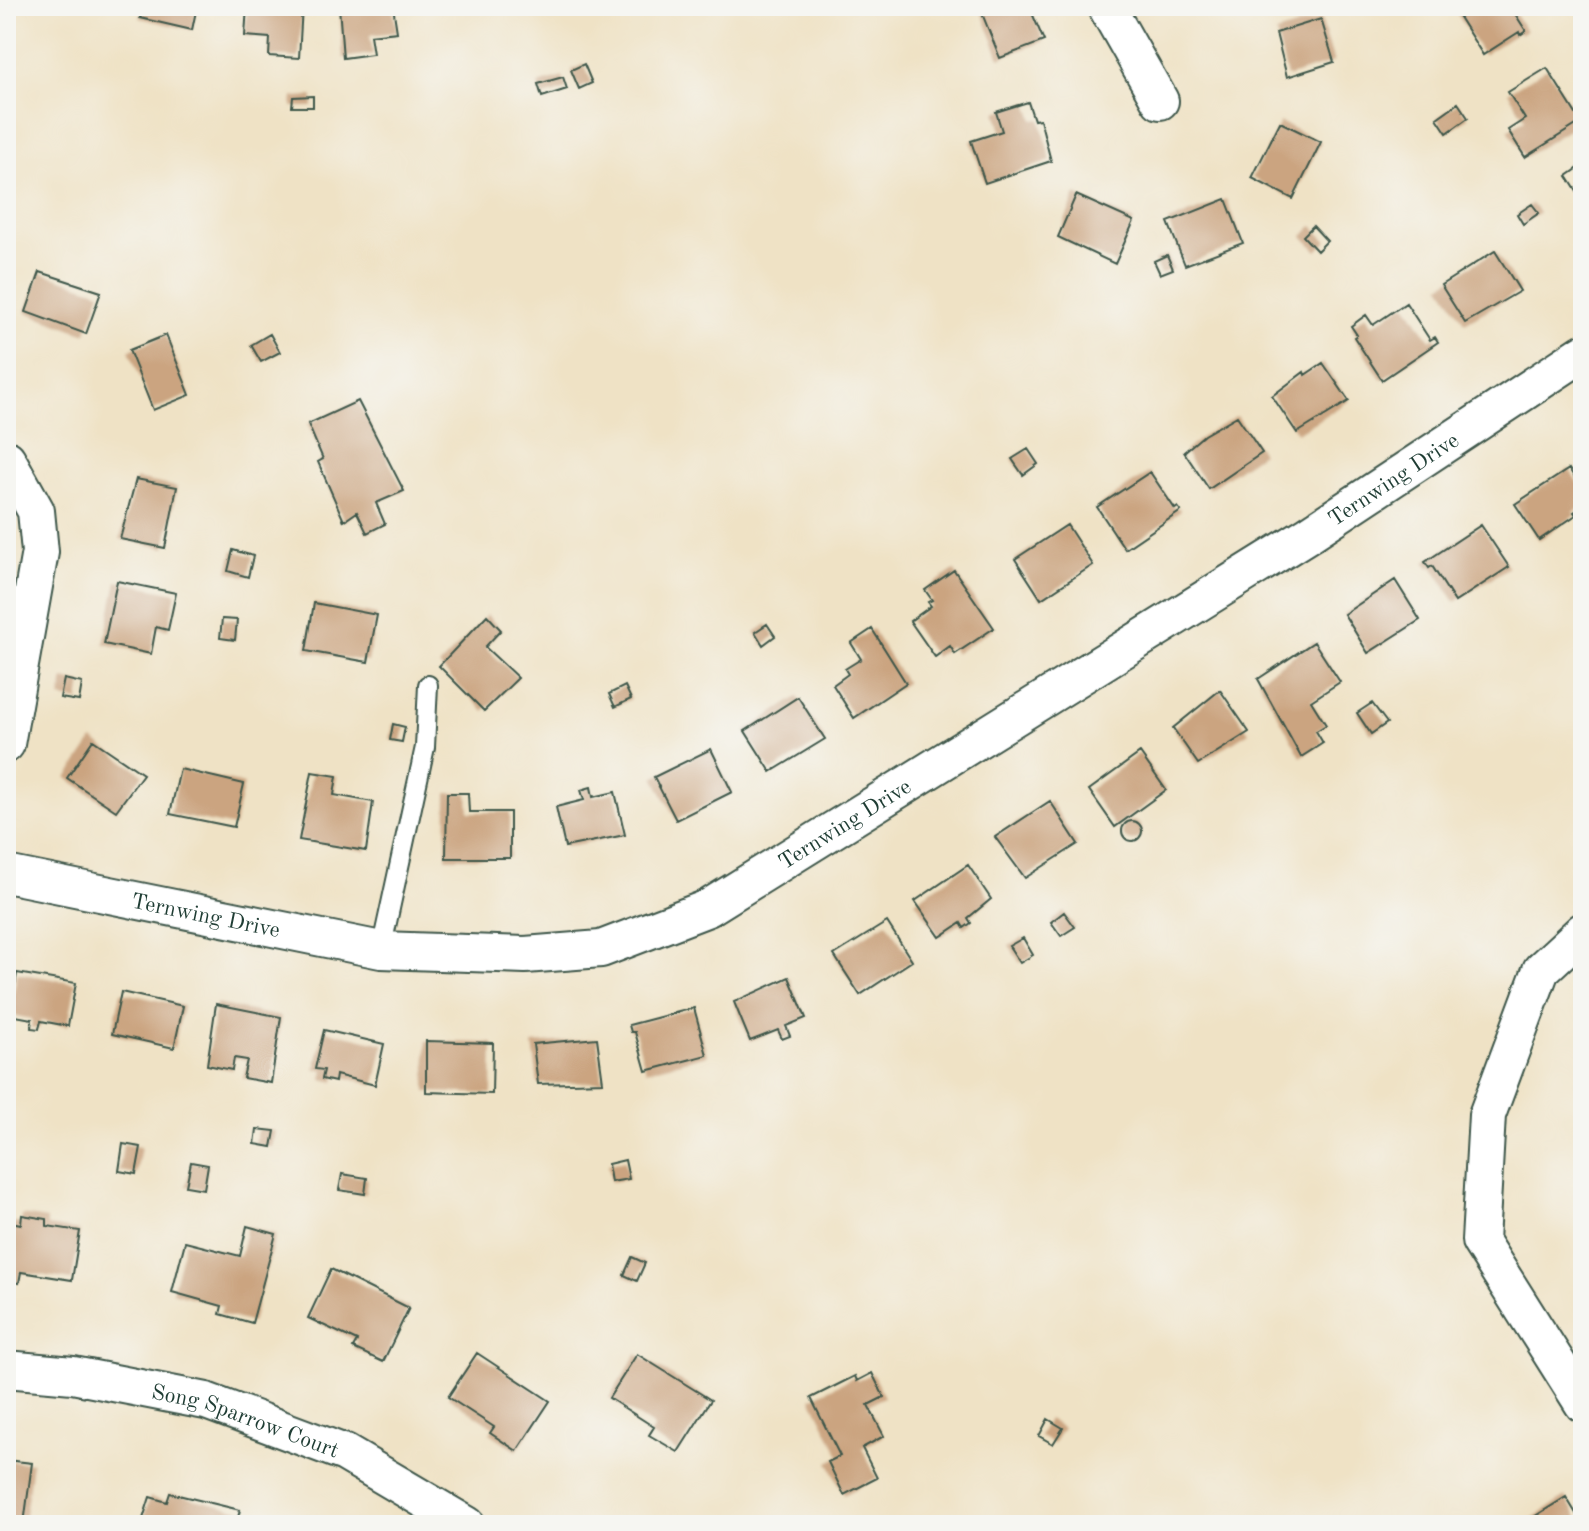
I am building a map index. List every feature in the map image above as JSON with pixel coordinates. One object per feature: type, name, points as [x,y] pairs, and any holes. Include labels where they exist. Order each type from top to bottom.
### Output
[{"type":"street","points":[[1106,6],[1160,101]]},
{"type":"street","name":"Ternwing Drive","points":[[6,874],[381,950],[525,955],[601,949],[708,908],[1309,534],[1583,353]]},
{"type":"street","points":[[6,744],[40,552],[36,511],[7,459]]},
{"type":"street","points":[[1583,931],[1541,970],[1487,1115],[1480,1241],[1583,1404]]},
{"type":"street","name":"Song Sparrow Court","points":[[6,1369],[73,1375],[206,1401],[345,1453],[467,1525]]},
{"type":"lane","points":[[381,950],[425,747],[428,685]]},
{"type":"building","points":[[143,6],[197,6],[192,30],[140,18]]},
{"type":"building","points":[[247,6],[302,6],[299,58],[269,56],[270,38],[245,36]]},
{"type":"building","points":[[339,6],[393,6],[397,32],[370,35],[373,54],[343,58]]},
{"type":"building","points":[[979,6],[1029,6],[1044,41],[1000,58]]},
{"type":"building","points":[[1452,6],[1510,6],[1526,31],[1520,35],[1519,32],[1483,55]]},
{"type":"building","points":[[1321,19],[1334,62],[1287,77],[1276,33]]},
{"type":"building","points":[[584,64],[592,83],[579,89],[571,70]]},
{"type":"building","points":[[1547,68],[1581,122],[1525,157],[1508,130],[1525,119],[1508,92]]},
{"type":"building","points":[[563,77],[567,89],[542,97],[538,84]]},
{"type":"building","points":[[313,96],[313,107],[292,107],[293,97]]},
{"type":"building","points":[[1028,102],[1034,120],[1040,119],[1051,161],[985,183],[971,141],[1002,131],[996,112]]},
{"type":"building","points":[[1458,103],[1468,118],[1447,133],[1437,118]]},
{"type":"building","points":[[1280,122],[1321,142],[1293,199],[1252,178]]},
{"type":"building","points":[[1583,165],[1583,201],[1567,176]]},
{"type":"building","points":[[1076,195],[1134,221],[1115,264],[1058,237]]},
{"type":"building","points":[[1226,199],[1243,243],[1185,265],[1168,222]]},
{"type":"building","points":[[1532,204],[1539,213],[1523,224],[1517,214]]},
{"type":"building","points":[[1313,226],[1327,241],[1317,251],[1303,236]]},
{"type":"building","points":[[1495,251],[1520,291],[1465,323],[1441,285]]},
{"type":"building","points":[[1167,255],[1173,269],[1160,274],[1154,261]]},
{"type":"building","points":[[40,272],[101,292],[86,334],[26,312]]},
{"type":"building","points":[[1406,303],[1430,340],[1435,337],[1438,342],[1382,380],[1354,337],[1357,335],[1351,326],[1366,315],[1373,325]]},
{"type":"building","points":[[270,334],[280,352],[261,362],[251,345]]},
{"type":"building","points":[[166,335],[190,395],[153,410],[129,350]]},
{"type":"building","points":[[1323,363],[1349,401],[1297,433],[1272,396],[1304,372],[1305,375]]},
{"type":"building","points":[[358,401],[404,491],[376,503],[385,524],[367,533],[357,512],[344,521],[318,462],[323,459],[308,424]]},
{"type":"building","points":[[1237,416],[1262,453],[1209,489],[1184,452],[1204,435]]},
{"type":"building","points":[[1028,449],[1038,464],[1023,475],[1012,459]]},
{"type":"building","points":[[1569,469],[1583,490],[1583,506],[1574,512],[1576,515],[1539,540],[1515,504]]},
{"type":"building","points":[[1150,472],[1175,509],[1178,507],[1181,511],[1125,549],[1097,507]]},
{"type":"building","points":[[136,479],[177,487],[165,548],[120,539]]},
{"type":"building","points":[[1067,525],[1093,565],[1041,599],[1015,559]]},
{"type":"building","points":[[1481,525],[1509,567],[1455,602],[1432,566],[1429,568],[1425,562]]},
{"type":"building","points":[[233,550],[253,556],[248,577],[228,571]]},
{"type":"building","points":[[954,570],[994,628],[955,654],[950,646],[935,657],[910,621],[931,606],[928,602],[932,600],[925,590]]},
{"type":"building","points":[[1395,580],[1420,620],[1368,653],[1344,614]]},
{"type":"building","points":[[117,581],[176,593],[168,630],[156,627],[151,654],[104,644]]},
{"type":"building","points":[[314,603],[377,615],[368,662],[306,651]]},
{"type":"building","points":[[487,615],[501,630],[485,647],[518,678],[484,711],[439,666]]},
{"type":"building","points":[[222,619],[237,620],[235,640],[220,638]]},
{"type":"building","points":[[767,624],[775,636],[763,645],[755,632]]},
{"type":"building","points":[[872,629],[906,683],[854,718],[833,685],[848,674],[845,669],[861,659],[851,643]]},
{"type":"building","points":[[1314,642],[1340,682],[1311,701],[1326,725],[1316,731],[1323,743],[1301,757],[1258,679]]},
{"type":"building","points":[[64,679],[82,683],[79,701],[60,698]]},
{"type":"building","points":[[625,686],[631,699],[615,707],[609,694]]},
{"type":"building","points":[[1220,690],[1249,732],[1198,764],[1173,728]]},
{"type":"building","points":[[798,697],[825,739],[771,772],[745,731]]},
{"type":"building","points":[[1372,703],[1387,723],[1371,734],[1357,713]]},
{"type":"building","points":[[393,724],[405,727],[402,742],[390,740]]},
{"type":"building","points":[[93,740],[143,774],[116,811],[67,778]]},
{"type":"building","points":[[711,749],[732,792],[676,820],[654,777]]},
{"type":"building","points":[[1140,753],[1166,790],[1115,827],[1089,790]]},
{"type":"building","points":[[180,769],[244,784],[234,827],[170,814]]},
{"type":"building","points":[[312,772],[337,776],[334,795],[373,802],[366,851],[299,840]]},
{"type":"building","points":[[591,787],[593,797],[615,792],[625,835],[565,847],[556,807],[584,800],[581,790]]},
{"type":"building","points":[[447,793],[468,793],[469,812],[510,812],[510,858],[446,858]]},
{"type":"building","points":[[1050,801],[1078,844],[1025,878],[995,837]]},
{"type":"building","points":[[1132,821],[1139,824],[1142,831],[1139,838],[1132,841],[1125,838],[1122,831],[1125,824]]},
{"type":"building","points":[[968,865],[991,899],[968,918],[971,923],[964,928],[961,923],[940,937],[915,901]]},
{"type":"building","points":[[1064,912],[1075,927],[1061,936],[1051,922]]},
{"type":"building","points":[[887,922],[912,961],[860,995],[834,955]]},
{"type":"building","points":[[1023,938],[1033,955],[1020,963],[1009,946]]},
{"type":"building","points":[[17,973],[76,983],[68,1026],[41,1021],[39,1029],[31,1028],[32,1019],[10,1015]]},
{"type":"building","points":[[789,977],[806,1018],[786,1026],[790,1036],[782,1039],[778,1030],[750,1041],[734,1002]]},
{"type":"building","points":[[121,992],[183,1006],[174,1048],[112,1034]]},
{"type":"building","points":[[216,1004],[281,1017],[271,1083],[243,1078],[247,1060],[234,1058],[232,1070],[207,1065]]},
{"type":"building","points":[[694,1008],[707,1055],[646,1071],[635,1032],[631,1032],[629,1025]]},
{"type":"building","points":[[324,1030],[384,1044],[375,1085],[336,1075],[335,1082],[322,1079],[324,1070],[315,1069]]},
{"type":"building","points":[[597,1038],[603,1082],[538,1084],[533,1044]]},
{"type":"building","points":[[426,1041],[493,1043],[492,1094],[426,1092]]},
{"type":"building","points":[[257,1129],[275,1131],[272,1147],[255,1144]]},
{"type":"building","points":[[123,1144],[141,1147],[136,1174],[119,1171]]},
{"type":"building","points":[[625,1160],[629,1179],[611,1182],[608,1164]]},
{"type":"building","points":[[191,1162],[208,1165],[204,1189],[186,1186]]},
{"type":"building","points":[[342,1174],[367,1178],[365,1194],[339,1190]]},
{"type":"building","points":[[22,1215],[47,1219],[47,1226],[80,1231],[72,1280],[21,1272],[19,1283],[6,1281],[6,1221],[21,1224]]},
{"type":"building","points":[[247,1226],[276,1234],[252,1323],[220,1314],[222,1306],[172,1292],[185,1242],[240,1256]]},
{"type":"building","points":[[632,1257],[645,1263],[637,1281],[624,1275]]},
{"type":"building","points":[[331,1269],[409,1308],[383,1362],[353,1348],[357,1341],[308,1318]]},
{"type":"building","points":[[477,1353],[550,1401],[517,1451],[490,1433],[494,1427],[448,1397]]},
{"type":"building","points":[[637,1354],[711,1400],[678,1452],[649,1435],[654,1427],[609,1398]]},
{"type":"building","points":[[872,1373],[884,1397],[868,1405],[884,1436],[862,1448],[877,1478],[844,1495],[828,1462],[840,1456],[811,1398],[855,1376],[857,1381]]},
{"type":"building","points":[[1048,1419],[1063,1428],[1053,1444],[1039,1436]]},
{"type":"building","points":[[6,1460],[32,1463],[24,1524],[6,1522]]},
{"type":"building","points":[[170,1493],[240,1510],[236,1525],[141,1525],[150,1497],[167,1502]]},
{"type":"building","points":[[1566,1497],[1583,1525],[1521,1525]]}]
